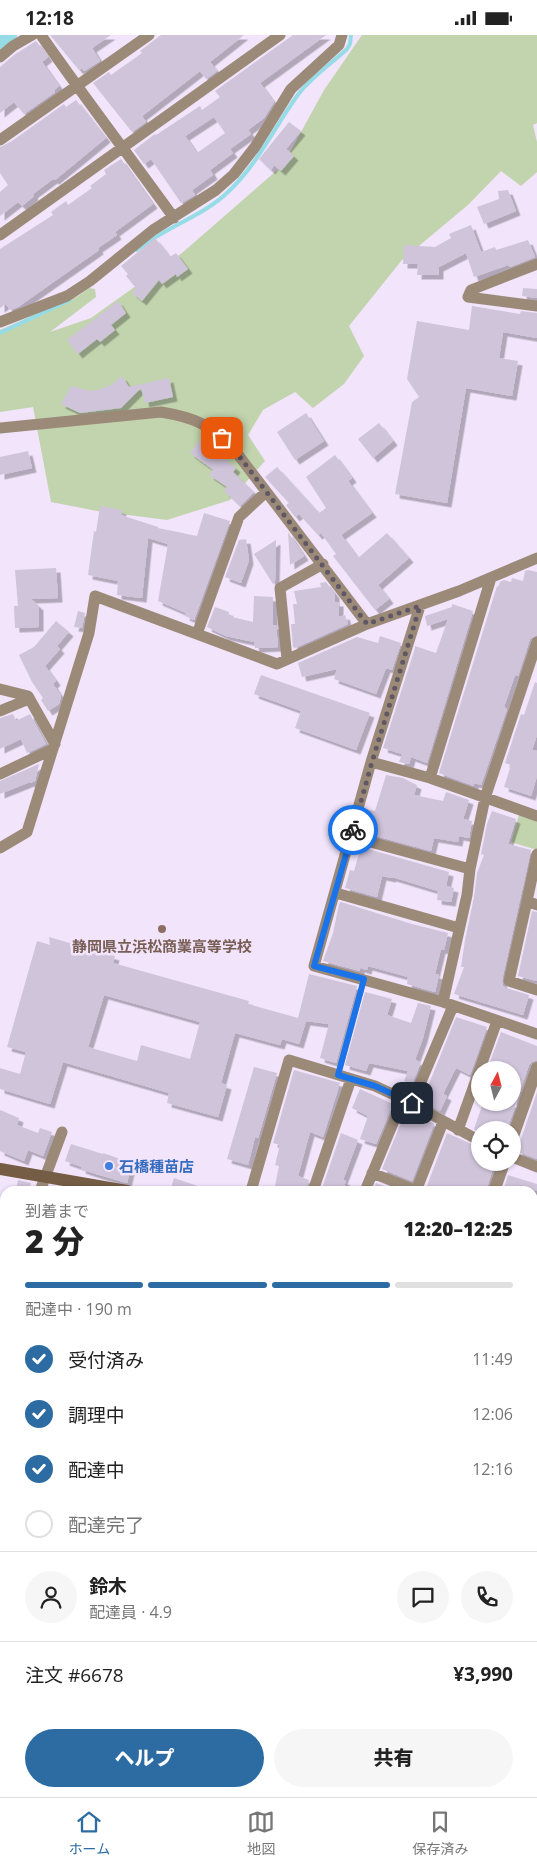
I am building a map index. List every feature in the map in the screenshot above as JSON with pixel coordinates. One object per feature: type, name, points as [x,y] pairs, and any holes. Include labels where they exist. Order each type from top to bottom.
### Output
[{"type":"main road","points":[[0,1169],[95,1186]]},
{"type":"street","points":[[0,57],[13,46],[32,35]]},
{"type":"street","points":[[41,35],[76,86],[174,218]]},
{"type":"street","points":[[0,139],[149,35]]},
{"type":"street","points":[[0,235],[280,35]]},
{"type":"street","points":[[0,322],[67,296],[90,281],[139,241],[216,190],[234,173],[255,147],[291,89],[339,45],[342,35]]},
{"type":"street","points":[[537,264],[471,290],[468,297],[537,306]]},
{"type":"street","points":[[0,428],[161,413],[187,416],[212,428],[233,448],[367,624]]},
{"type":"street","points":[[197,634],[239,517],[266,492]]},
{"type":"street","points":[[0,849],[27,832],[89,633],[95,596],[277,664],[367,624],[420,606],[537,558]]},
{"type":"street","points":[[287,659],[280,588],[322,564]]},
{"type":"street","points":[[430,778],[491,578]]},
{"type":"street","points":[[420,606],[372,762],[314,966],[448,1004],[537,1034]]},
{"type":"street","points":[[367,1186],[407,1101],[448,1004],[459,928],[485,798],[537,642]]},
{"type":"street","points":[[0,689],[28,696],[54,746]]},
{"type":"street","points":[[0,711],[29,699]]},
{"type":"street","points":[[0,774],[54,746]]},
{"type":"street","points":[[372,762],[430,778],[537,816]]},
{"type":"street","points":[[352,837],[470,869]]},
{"type":"street","points":[[537,854],[532,903],[509,981],[537,990]]},
{"type":"street","points":[[336,893],[459,928]]},
{"type":"street","points":[[458,1130],[497,1021]]},
{"type":"street","points":[[252,1186],[289,1060],[375,1086],[407,1101],[471,1136]]},
{"type":"street","points":[[518,1121],[537,1068]]},
{"type":"street","points":[[314,1186],[351,1079]]},
{"type":"street","points":[[419,1186],[443,1121]]},
{"type":"street","points":[[42,1186],[62,1131]]},
{"type":"street","points":[[521,1161],[537,1167]]},
{"type":"street","points":[[496,1186],[501,1171]]},
{"type":"street","points":[[372,1173],[404,1186]]},
{"type":"lane","points":[[338,1075],[364,979]]},
{"type":"green space","points":[[362,35],[537,35],[537,123],[533,125],[537,142],[537,172],[521,186],[501,171],[468,205],[402,260],[349,326],[364,356],[344,384],[313,408],[295,392],[263,410],[248,435],[265,461],[230,500],[167,520],[97,511],[51,502],[33,407],[0,412],[0,330],[78,296],[89,288],[95,289],[96,297],[50,332],[91,318],[182,253],[283,165],[324,90]]},
{"type":"green space","points":[[519,815],[537,821],[537,850],[511,842]]},
{"type":"building","points":[[50,35],[111,35],[92,48],[100,61],[84,71],[82,68],[79,70]]},
{"type":"building","points":[[161,35],[244,35],[210,62],[217,71],[206,79],[200,71],[142,116],[146,122],[132,132],[93,83],[109,72],[111,75],[142,53],[140,51]]},
{"type":"building","points":[[293,35],[326,35],[260,83],[274,102],[264,118],[248,130],[251,134],[230,149],[233,153],[210,170],[213,175],[192,190],[195,195],[181,203],[151,159],[144,164],[134,150],[155,134],[200,106],[202,110],[220,97],[215,91]],"holes":[[[214,117],[225,133],[197,153],[185,136]]]},
{"type":"building","points":[[36,41],[48,57],[42,62],[59,86],[54,90],[55,92],[24,114],[14,102],[0,113],[0,67],[14,55]]},
{"type":"building","points":[[76,100],[106,138],[55,180],[53,179],[33,194],[34,196],[22,206],[18,202],[0,216],[0,192],[8,185],[0,173],[0,147],[12,141],[64,104],[66,107]]},
{"type":"building","points":[[289,122],[301,131],[286,149],[294,156],[281,171],[274,165],[271,170],[259,159]]},
{"type":"building","points":[[121,159],[153,204],[115,232],[117,235],[98,248],[99,250],[18,307],[10,310],[6,304],[0,308],[0,249],[53,215],[51,212],[66,201],[68,205],[92,188],[90,186],[106,174],[104,170]]},
{"type":"building","points":[[508,190],[516,211],[484,224],[477,207],[499,199],[498,191]]},
{"type":"building","points":[[471,225],[481,252],[495,247],[496,250],[528,240],[535,257],[510,267],[508,265],[474,277],[466,253],[439,267],[439,275],[417,275],[418,264],[403,264],[404,245],[435,247],[451,238],[449,234]]},
{"type":"building","points":[[155,238],[170,257],[176,253],[188,269],[177,277],[176,274],[162,284],[159,280],[142,301],[132,293],[136,288],[126,276],[128,274],[121,266]]},
{"type":"building","points":[[523,288],[537,289],[537,298],[522,296]]},
{"type":"building","points":[[118,301],[126,313],[111,325],[115,330],[100,342],[97,339],[78,354],[67,340]]},
{"type":"building","points":[[472,306],[520,314],[521,311],[537,313],[537,338],[503,332],[499,358],[518,361],[512,396],[466,388],[447,503],[395,494],[412,402],[419,397],[407,379],[417,321],[469,330]]},
{"type":"building","points":[[122,376],[129,387],[169,378],[173,397],[145,403],[141,388],[121,408],[80,413],[61,404],[71,386],[91,391],[111,385]]},
{"type":"building","points":[[306,413],[324,441],[295,460],[277,432]]},
{"type":"building","points":[[379,423],[393,441],[373,458],[358,439]]},
{"type":"building","points":[[201,439],[236,468],[233,472],[254,492],[240,506],[224,491],[227,487],[209,475],[213,470],[190,453]]},
{"type":"building","points":[[28,451],[32,468],[0,475],[0,457]]},
{"type":"building","points":[[335,455],[352,478],[348,481],[372,513],[341,535],[358,558],[387,533],[409,558],[378,585],[389,599],[375,610],[333,556],[336,554],[321,533],[318,535],[299,514],[295,517],[286,505],[289,503],[265,477],[277,467],[319,513],[326,508],[306,477]]},
{"type":"building","points":[[100,506],[122,510],[121,515],[158,528],[197,536],[204,513],[230,521],[194,620],[185,616],[186,613],[158,601],[168,544],[148,538],[142,598],[117,595],[118,581],[88,575],[94,531],[96,532]]},
{"type":"building","points":[[288,532],[304,556],[290,565]]},
{"type":"building","points":[[246,539],[249,560],[241,583],[225,577],[239,540]]},
{"type":"building","points":[[276,540],[275,583],[273,584],[254,554]]},
{"type":"building","points":[[56,568],[58,598],[31,599],[39,606],[39,627],[15,628],[14,606],[18,606],[15,570]]},
{"type":"building","points":[[525,571],[537,572],[537,635],[530,639],[518,676],[515,675],[504,707],[507,709],[481,785],[474,783],[474,786],[439,773],[497,586],[504,580],[511,582],[512,578],[523,581]]},
{"type":"building","points":[[326,582],[335,594],[335,602],[339,602],[339,617],[345,615],[348,624],[295,648],[293,647],[291,624],[295,624],[293,604],[297,604],[294,591],[321,587],[320,583]]},
{"type":"building","points":[[254,596],[273,597],[273,625],[276,625],[278,647],[255,648],[254,642],[226,636],[207,627],[215,607],[229,612],[228,616],[253,622]]},
{"type":"building","points":[[452,604],[473,611],[427,763],[411,757],[409,764],[399,762],[402,754],[383,748],[415,646],[436,653],[448,619],[427,626],[425,616],[452,607]]},
{"type":"building","points":[[78,611],[85,613],[82,628],[74,627]]},
{"type":"building","points":[[56,621],[69,632],[57,646],[60,649],[45,666],[56,681],[53,684],[61,696],[59,704],[48,711],[41,700],[43,698],[32,682],[19,655],[34,647]]},
{"type":"building","points":[[380,636],[401,643],[392,670],[386,668],[376,694],[334,679],[337,669],[302,677],[298,663],[357,637],[378,643]]},
{"type":"building","points":[[261,675],[370,713],[356,750],[295,728],[301,711],[254,694]]},
{"type":"building","points":[[535,682],[537,683],[537,735],[532,750],[537,751],[537,776],[531,796],[504,787],[511,765],[505,763],[521,714],[524,715]]},
{"type":"building","points":[[13,714],[16,721],[30,714],[46,744],[27,753],[21,739],[0,749],[0,718]]},
{"type":"building","points":[[39,764],[35,781],[0,794],[0,781]]},
{"type":"building","points":[[386,775],[403,778],[417,785],[414,795],[443,801],[446,792],[469,800],[463,819],[472,821],[469,838],[459,836],[458,842],[434,838],[431,851],[365,833],[367,829],[360,828],[366,809],[375,811]]},
{"type":"building","points":[[492,811],[516,819],[508,844],[531,850],[502,980],[503,986],[506,988],[529,995],[523,1015],[454,994],[464,967],[461,967],[477,873],[484,855],[481,854],[487,824]]},
{"type":"building","points":[[361,847],[449,872],[446,886],[454,888],[451,902],[437,900],[438,891],[392,877],[382,876],[377,897],[345,888],[350,870],[354,871]]},
{"type":"building","points":[[341,902],[448,933],[444,950],[441,949],[435,974],[439,975],[435,992],[407,984],[408,977],[368,966],[367,970],[360,968],[360,971],[323,961]]},
{"type":"building","points":[[532,911],[537,912],[537,981],[518,976]]},
{"type":"building","points":[[49,937],[115,956],[113,963],[249,1001],[248,1004],[298,1018],[309,974],[357,986],[336,1063],[320,1058],[329,1024],[306,1021],[299,1044],[282,1039],[280,1045],[235,1033],[221,1083],[227,1085],[218,1117],[167,1103],[169,1093],[63,1062],[50,1104],[0,1089],[0,1068],[20,1074],[26,1052],[7,1047],[37,941],[50,945]],"holes":[[[104,995],[200,1022],[190,1059],[141,1045],[137,1061],[88,1047]]]},
{"type":"building","points":[[365,992],[392,999],[387,1015],[411,1023],[418,1003],[431,1006],[415,1060],[421,1062],[412,1084],[404,1081],[408,1071],[369,1063],[366,1071],[345,1065]]},
{"type":"building","points":[[456,1017],[487,1027],[475,1061],[471,1061],[470,1075],[456,1068],[443,1094],[447,1096],[440,1111],[422,1101]]},
{"type":"building","points":[[501,1032],[537,1046],[537,1060],[529,1065],[521,1089],[521,1061],[490,1061]]},
{"type":"building","points":[[254,1067],[277,1073],[258,1138],[255,1137],[248,1165],[227,1159]]},
{"type":"building","points":[[294,1070],[340,1083],[323,1137],[310,1132],[298,1176],[309,1180],[307,1186],[275,1186],[279,1166],[275,1165],[280,1145],[273,1143]]},
{"type":"building","points":[[360,1089],[393,1104],[376,1144],[360,1139],[368,1116],[352,1108]]},
{"type":"building","points":[[537,1092],[537,1159],[521,1153],[521,1139]]},
{"type":"building","points":[[0,1110],[19,1118],[17,1125],[38,1133],[40,1128],[52,1132],[43,1156],[28,1150],[24,1161],[0,1151]]},
{"type":"building","points":[[480,1111],[513,1111],[510,1121],[477,1121]]},
{"type":"building","points":[[405,1113],[415,1116],[416,1114],[434,1124],[412,1181],[382,1169]]},
{"type":"building","points":[[341,1133],[358,1140],[343,1180],[346,1181],[344,1186],[323,1186]]},
{"type":"building","points":[[447,1133],[471,1144],[471,1171],[492,1171],[488,1186],[427,1186]]},
{"type":"building","points":[[71,1144],[132,1163],[127,1183],[81,1169],[82,1167],[65,1161]]},
{"type":"building","points":[[508,1175],[537,1184],[537,1186],[505,1186]]},
{"type":"building","points":[[174,1178],[198,1186],[172,1186]]},
{"type":"building","points":[[18,1180],[31,1183],[30,1186],[17,1186]]},
{"type":"waterway","points":[[0,39],[5,35]]},
{"type":"waterway","points":[[137,250],[218,201],[228,192],[257,158],[302,89],[347,49],[350,44],[351,35]]},
{"type":"waterway","points":[[0,333],[70,300]]},
{"type":"way so far","points":[[222,438],[233,448],[300,533],[367,624],[420,606],[353,830]]},
{"type":"place","name":"静岡県立浜松商業高等学校","points":[[162,929]]},
{"type":"place","name":"石橋種苗店","points":[[109,1166]]},
{"type":"route","points":[[353,830],[314,966],[364,979],[338,1075],[375,1086],[412,1103]]}]
